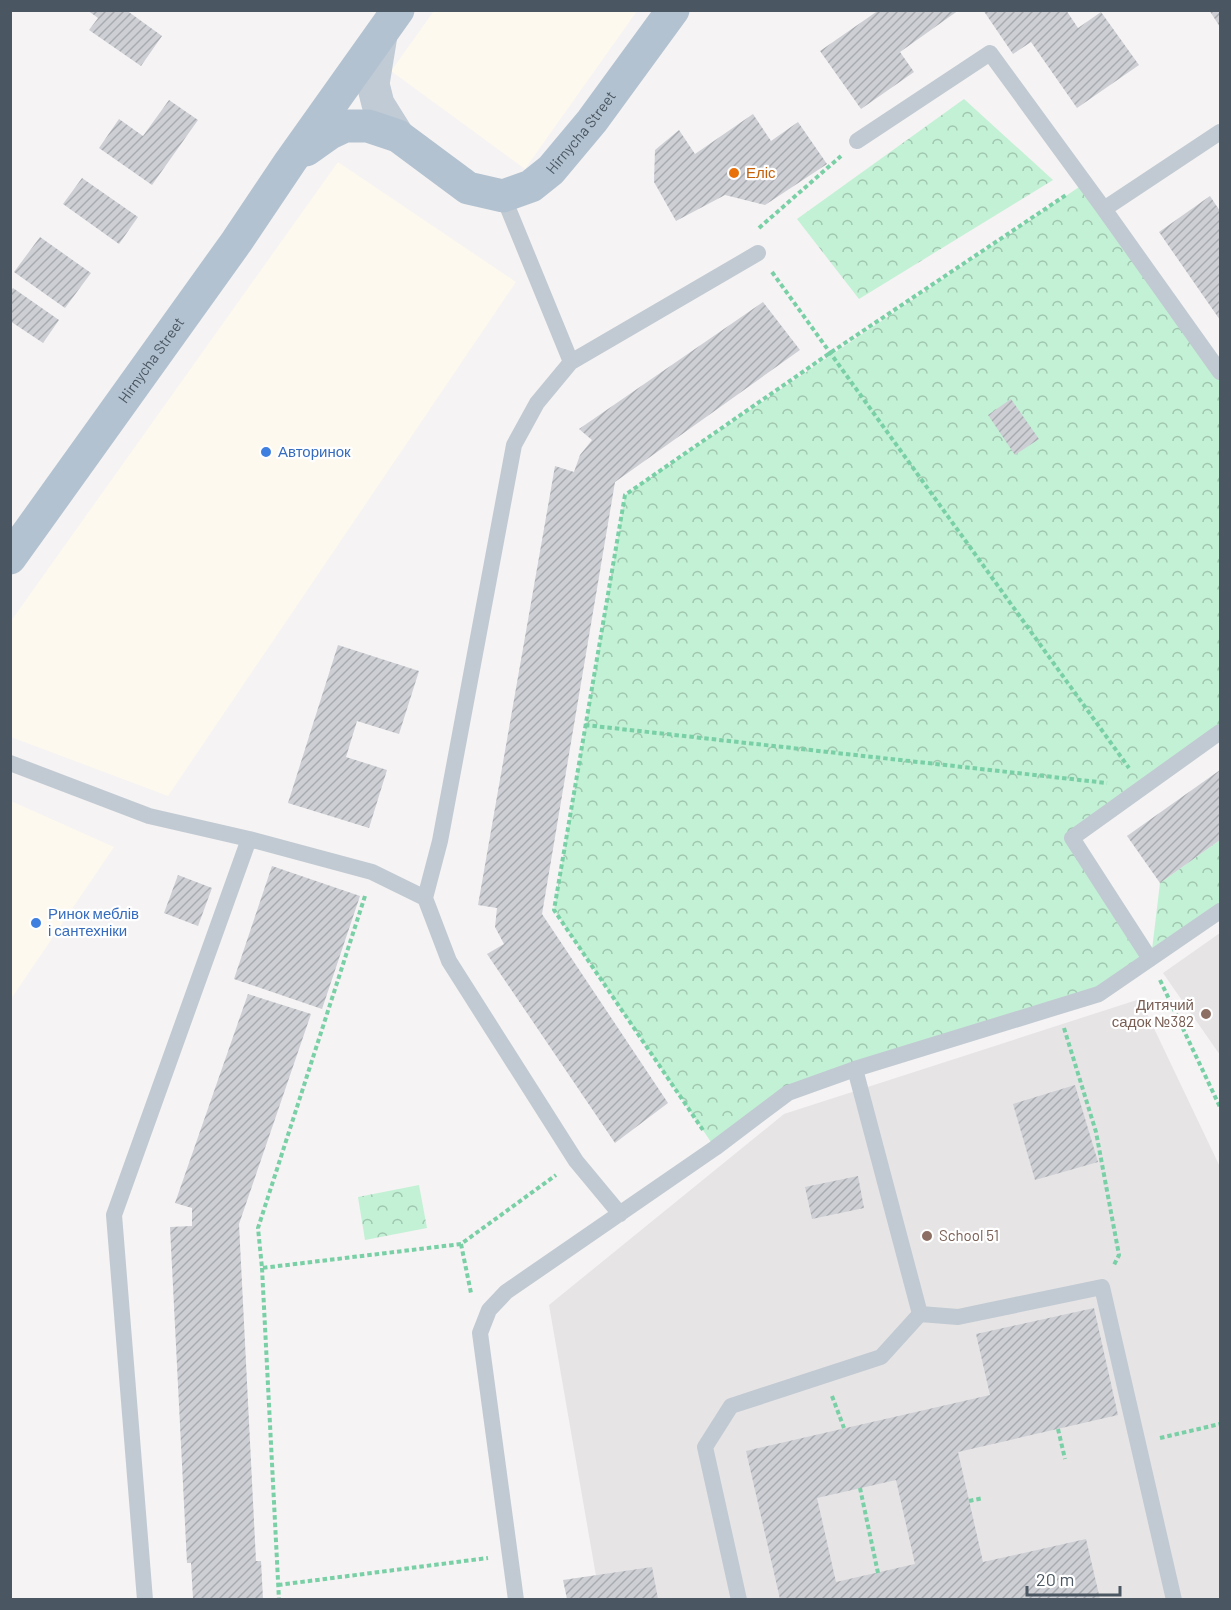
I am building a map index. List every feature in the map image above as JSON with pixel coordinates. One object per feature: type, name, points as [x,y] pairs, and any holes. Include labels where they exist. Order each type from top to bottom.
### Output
[{"type":"main road","name":"Hirnycha Street","points":[[290,162],[330,133],[345,126],[368,126],[398,136],[468,188],[503,196],[531,186],[551,170],[592,121],[674,10]]},
{"type":"main road","name":"Hirnycha Street","points":[[389,23],[373,84],[378,104],[398,136]]},
{"type":"main road","name":"Hirnycha Street","points":[[10,558],[237,241],[389,23]]},
{"type":"lane","points":[[857,141],[990,53],[1221,372]]},
{"type":"lane","points":[[1104,209],[1221,132]]},
{"type":"lane","points":[[503,196],[571,362]]},
{"type":"lane","points":[[620,1214],[576,1161],[450,961],[425,898],[440,841],[514,446],[537,403],[571,362],[758,253]]},
{"type":"lane","points":[[1150,959],[1072,838],[1221,732]]},
{"type":"lane","points":[[10,763],[149,816],[249,839],[372,872],[425,898]]},
{"type":"lane","points":[[145,1599],[114,1215],[249,839]]},
{"type":"lane","points":[[516,1599],[508,1556],[480,1333],[489,1310],[506,1292],[715,1148],[788,1093],[855,1069],[1100,994],[1221,910]]},
{"type":"lane","points":[[855,1069],[920,1314]]},
{"type":"lane","points":[[920,1314],[958,1317],[1102,1287],[1174,1599]]},
{"type":"lane","points":[[739,1599],[705,1447],[731,1406],[881,1357],[920,1314]]},
{"type":"path","points":[[857,141],[757,230],[758,253],[1143,787]]},
{"type":"path","points":[[715,1148],[554,910],[625,495],[830,353],[1085,183]]},
{"type":"path","points":[[585,725],[1143,787]]},
{"type":"path","points":[[279,1599],[258,1228],[372,872]]},
{"type":"path","points":[[1150,959],[1221,1107]]},
{"type":"path","points":[[1058,1007],[1096,1132],[1119,1255],[1102,1287]]},
{"type":"path","points":[[262,1268],[461,1244],[576,1161]]},
{"type":"path","points":[[461,1244],[480,1333]]},
{"type":"path","points":[[823,1376],[844,1428]]},
{"type":"path","points":[[1139,1443],[1221,1424]]},
{"type":"path","points":[[1058,1429],[1065,1459]]},
{"type":"path","points":[[860,1488],[878,1573]]},
{"type":"path","points":[[969,1501],[983,1498]]},
{"type":"path","points":[[278,1586],[508,1556]]},
{"type":"shaded area","points":[[434,11],[637,11],[525,169],[391,71]]},
{"type":"shaded area","name":"Авторинок","points":[[338,162],[516,282],[168,796],[11,737],[11,621]]},
{"type":"shaded area","name":"Ринок меблів і сантехніки","points":[[11,801],[114,847],[11,999]]},
{"type":"shaded area","name":"Дитячий садок №382","points":[[1220,933],[1220,1055],[1163,973]]},
{"type":"shaded area","name":"School 51","points":[[1140,999],[1220,1167],[1220,1599],[600,1599],[549,1305],[784,1114]]},
{"type":"green space","points":[[964,99],[1053,180],[859,299],[797,219]]},
{"type":"green space","points":[[1085,183],[1220,373],[1220,732],[1072,839],[1151,958],[1160,883],[1220,840],[1220,911],[1099,994],[788,1093],[715,1148],[554,910],[625,495]]},
{"type":"green space","points":[[419,1185],[427,1228],[365,1240],[358,1197]]},
{"type":"building","points":[[87,10],[126,10],[162,36],[141,66],[89,30],[98,18]]},
{"type":"building","points":[[879,10],[959,10],[900,52],[914,72],[861,109],[820,51]]},
{"type":"building","points":[[983,10],[1066,10],[1078,28],[1101,12],[1139,65],[1077,108],[1031,42],[1013,54]]},
{"type":"building","points":[[1209,10],[1220,10],[1220,27]]},
{"type":"building","points":[[169,100],[198,120],[152,185],[99,148],[119,119],[143,136]]},
{"type":"building","name":"Еліс","points":[[753,114],[771,141],[798,122],[827,164],[765,205],[725,195],[676,221],[654,182],[655,150],[679,130],[695,154]]},
{"type":"building","points":[[82,178],[138,217],[119,244],[63,204]]},
{"type":"building","points":[[1210,196],[1220,211],[1220,320],[1159,232]]},
{"type":"building","points":[[40,237],[91,273],[65,308],[14,272]]},
{"type":"building","points":[[13,288],[59,320],[43,343],[10,321],[10,292]]},
{"type":"building","points":[[763,302],[800,350],[615,482],[542,914],[668,1103],[615,1143],[487,954],[504,944],[495,927],[497,908],[478,905],[555,466],[574,472],[580,455],[592,440],[579,429]]},
{"type":"building","points":[[1011,399],[1039,439],[1015,455],[988,415]]},
{"type":"building","points":[[338,645],[419,671],[399,734],[357,721],[346,757],[387,770],[369,828],[288,803]]},
{"type":"building","points":[[1220,770],[1220,840],[1160,883],[1127,836]]},
{"type":"building","points":[[272,866],[360,896],[322,1009],[234,979]]},
{"type":"building","points":[[178,875],[212,888],[198,926],[164,913]]},
{"type":"building","points":[[248,994],[311,1014],[239,1224],[256,1561],[261,1561],[263,1599],[193,1599],[191,1563],[187,1563],[170,1227],[192,1226],[192,1208],[175,1203]]},
{"type":"building","points":[[1075,1085],[1098,1162],[1035,1180],[1013,1104]]},
{"type":"building","points":[[858,1176],[864,1208],[812,1219],[805,1187]]},
{"type":"building","points":[[1094,1308],[1118,1415],[958,1452],[983,1562],[1086,1539],[1100,1599],[780,1599],[746,1451],[990,1395],[976,1334]],"holes":[[[896,1480],[915,1564],[836,1582],[817,1498]]]},
{"type":"building","points":[[652,1567],[658,1599],[567,1599],[563,1580]]},
{"type":"place","name":"Еліс","points":[[734,173]]},
{"type":"place","name":"Авторинок","points":[[266,452]]},
{"type":"place","name":"Ринок меблів і сантехніки","points":[[36,923]]},
{"type":"place","name":"Дитячий садок №382","points":[[1206,1014]]},
{"type":"place","name":"School 51","points":[[927,1236]]}]
